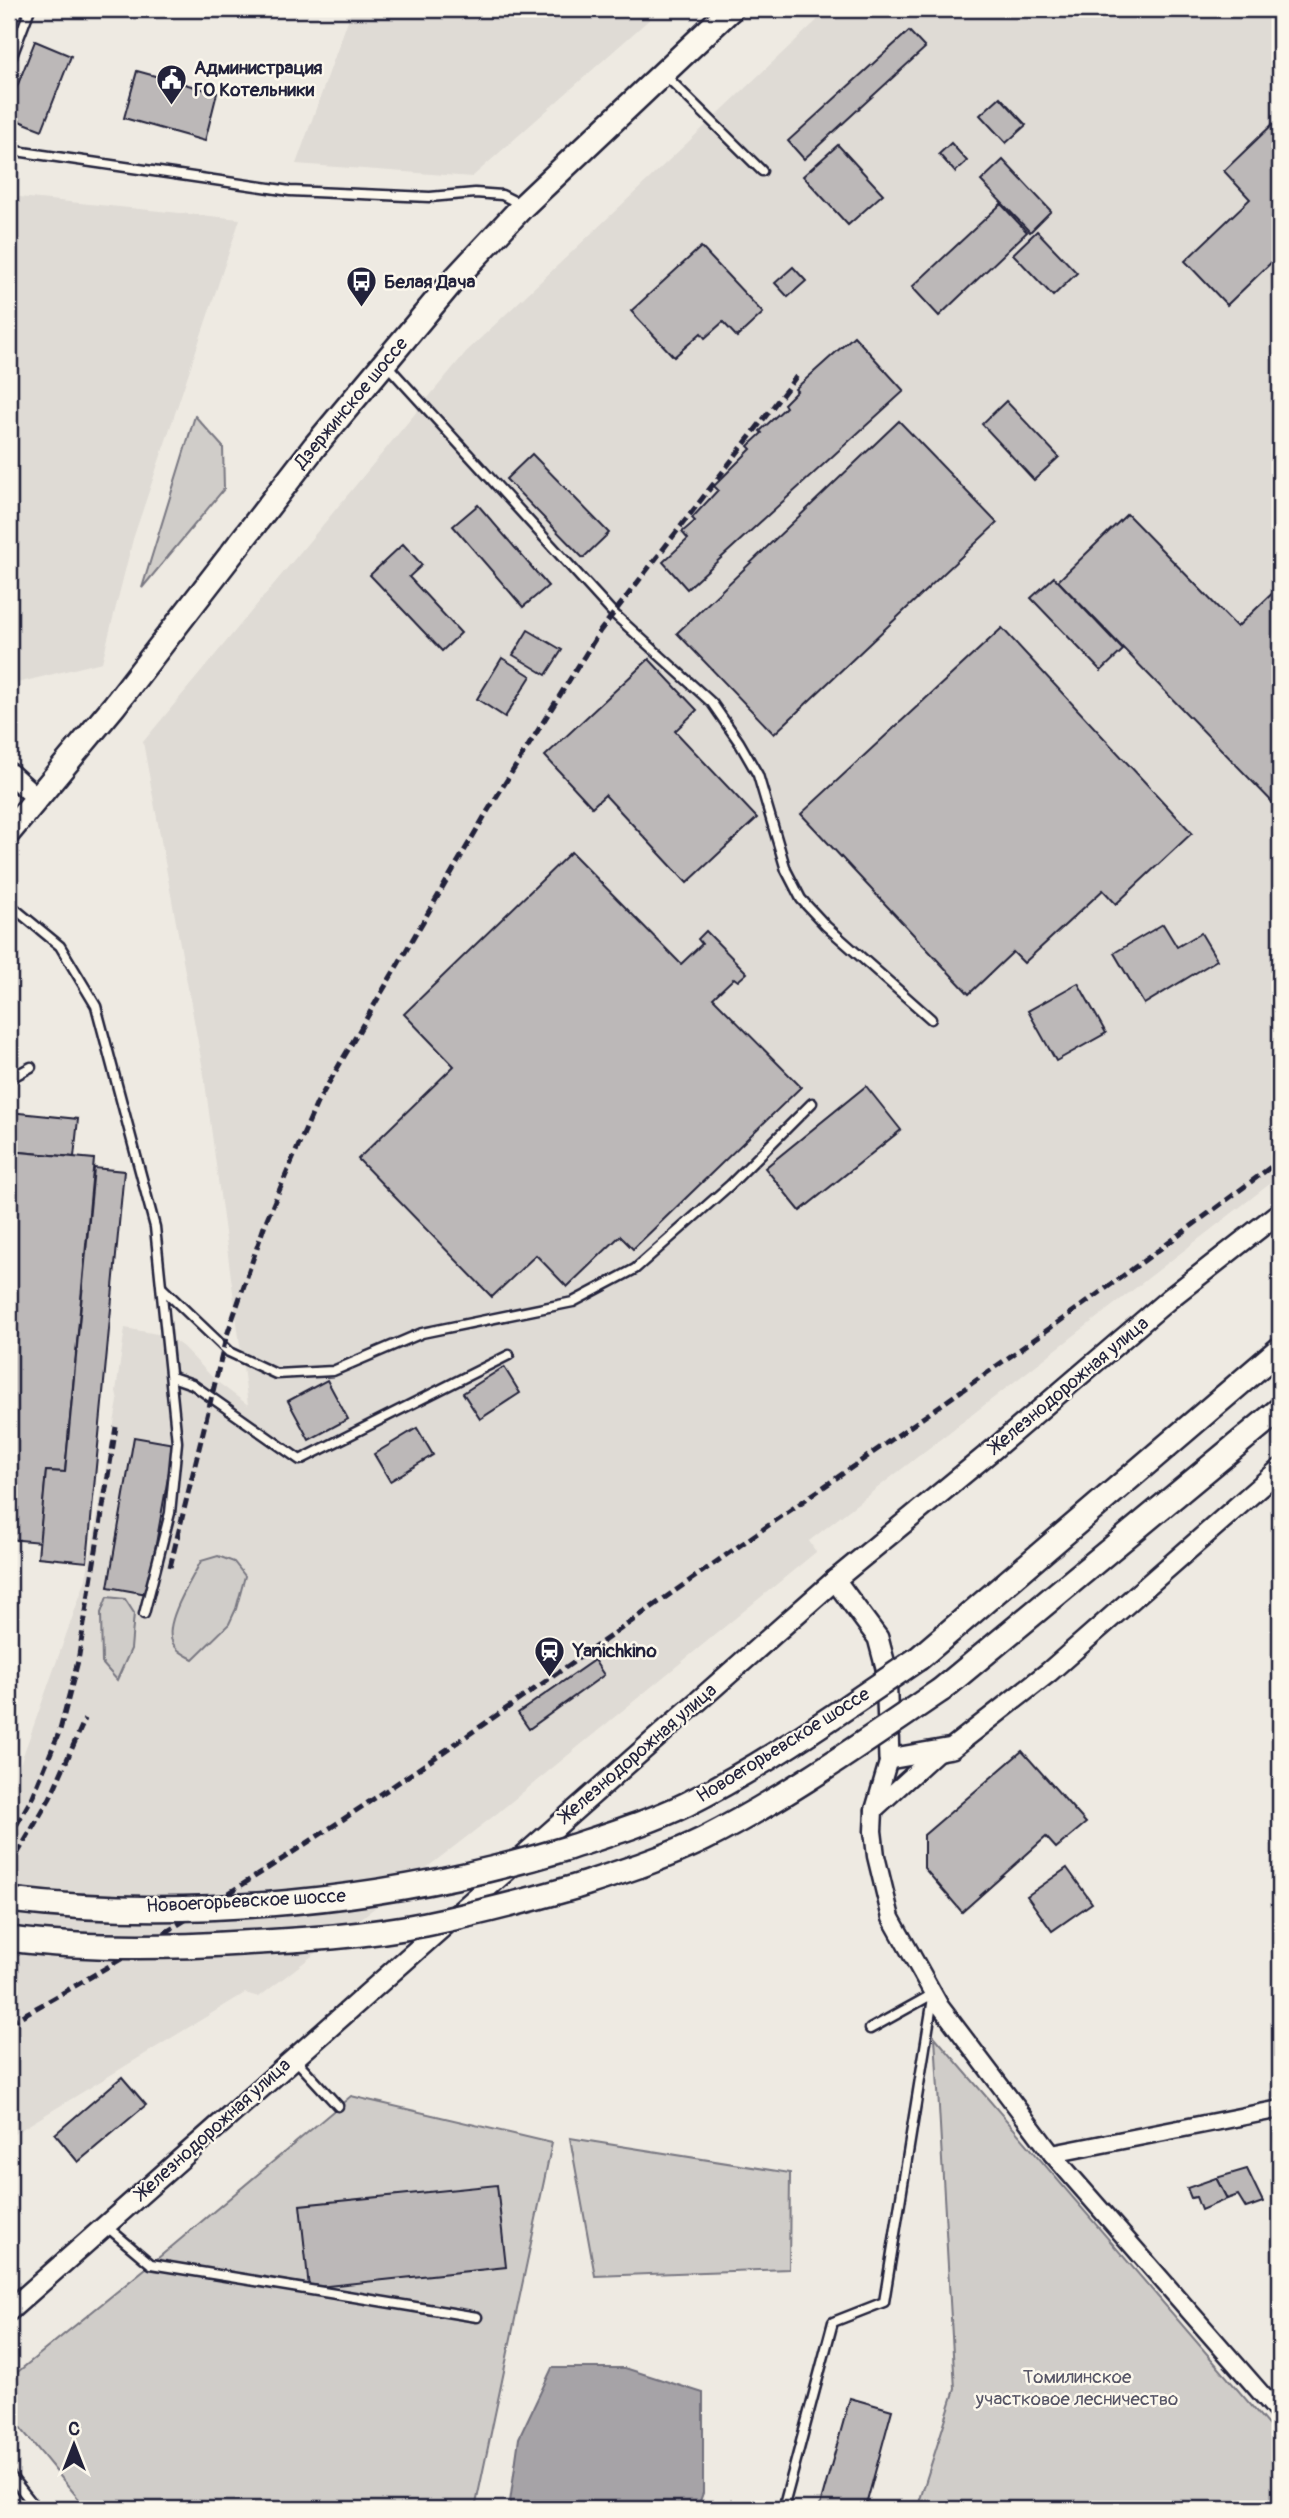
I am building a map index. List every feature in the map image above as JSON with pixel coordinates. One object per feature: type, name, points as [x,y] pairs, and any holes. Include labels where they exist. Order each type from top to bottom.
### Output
[{"type":"main road","name":"Дзержинское шоссе","points":[[9,832],[114,706],[265,508],[451,284],[523,206],[732,9]]},
{"type":"main road","name":"Новоегорьевское шоссе","points":[[9,1900],[114,1908],[266,1903],[417,1886],[533,1858],[600,1838],[686,1804],[767,1758],[919,1658],[1280,1349]]},
{"type":"main road","name":"Новоегорьевское шоссе","points":[[9,1940],[113,1947],[196,1946],[295,1940],[424,1925],[543,1896],[613,1875],[702,1839],[787,1792],[942,1690],[1280,1409]]},
{"type":"street","points":[[9,773],[37,798]]},
{"type":"street","name":"Железнодорожная улица","points":[[9,2311],[835,1580],[994,1449],[1169,1299],[1280,1212]]},
{"type":"street","points":[[889,1759],[953,1748],[1049,1672],[1280,1469]]},
{"type":"street","points":[[835,1580],[878,1638],[886,1668],[889,1759],[874,1810],[873,1832],[891,1918],[933,1994],[972,2050],[1052,2154],[1280,2415]]},
{"type":"street","points":[[874,1810],[940,1750]]},
{"type":"street","points":[[1052,2154],[1280,2109]]},
{"type":"lane","points":[[9,64],[30,9]]},
{"type":"lane","points":[[663,73],[762,171]]},
{"type":"lane","points":[[9,149],[290,191],[430,197],[475,193],[502,195],[523,206]]},
{"type":"lane","points":[[384,362],[613,613],[712,703],[758,775],[786,870],[802,898],[827,926],[931,1019]]},
{"type":"lane","points":[[9,904],[60,946],[96,1006],[155,1227],[177,1442],[170,1513],[144,1614]]},
{"type":"lane","points":[[9,1079],[31,1067]]},
{"type":"lane","points":[[162,1288],[229,1352],[242,1359],[275,1374],[333,1371],[422,1333],[573,1302],[635,1269],[730,1185],[812,1103]]},
{"type":"lane","points":[[172,1377],[192,1384],[300,1460],[509,1355]]},
{"type":"lane","points":[[870,2029],[933,1994]]},
{"type":"lane","points":[[783,2509],[833,2322],[884,2302],[933,1994]]},
{"type":"lane","points":[[293,2057],[338,2106]]},
{"type":"lane","points":[[106,2226],[151,2264],[477,2317]]},
{"type":"lane","points":[[9,2474],[37,2509]]},
{"type":"shaded area","points":[[352,9],[661,9],[472,177],[296,164]]},
{"type":"shaded area","points":[[829,9],[1280,9],[1280,1176],[809,1541],[816,1552],[495,1815],[259,1997],[245,1993],[9,2137],[9,1795],[86,1579],[118,1401],[116,1391],[125,1328],[168,1336],[183,1347],[216,1381],[248,1405],[204,1075],[143,742],[466,352]]},
{"type":"shaded area","points":[[9,196],[240,219],[133,539],[102,662],[9,685]]},
{"type":"shaded area","points":[[552,2368],[625,2368],[703,2393],[703,2493],[697,2509],[509,2509],[519,2438]]},
{"type":"green space","points":[[195,416],[223,447],[224,489],[142,588]]},
{"type":"green space","points":[[218,1556],[234,1562],[245,1576],[229,1624],[193,1659],[173,1644],[172,1623],[201,1561]]},
{"type":"green space","points":[[107,1597],[125,1599],[134,1613],[131,1649],[117,1680],[102,1663],[101,1613]]},
{"type":"green space","name":"Томилинское участковое лесничество","points":[[935,2037],[1280,2439],[1280,2509],[917,2509],[955,2389]]},
{"type":"green space","points":[[351,2096],[552,2143],[475,2509],[87,2509],[9,2414],[9,2379]]},
{"type":"green space","points":[[570,2138],[790,2173],[789,2269],[595,2276]]},
{"type":"building","points":[[909,31],[925,48],[804,159],[788,141]]},
{"type":"building","points":[[35,41],[71,56],[42,130],[9,117],[9,107]]},
{"type":"building","name":"Администрация ГО Котельники","points":[[137,71],[217,93],[205,141],[124,118]]},
{"type":"building","points":[[1000,97],[1026,125],[1006,143],[980,115]]},
{"type":"building","points":[[1280,117],[1280,254],[1227,305],[1185,261],[1250,199],[1224,171]]},
{"type":"building","points":[[951,143],[967,161],[955,172],[939,154]]},
{"type":"building","points":[[838,145],[883,194],[848,225],[803,176]]},
{"type":"building","points":[[1003,160],[1051,211],[1030,232],[981,181]]},
{"type":"building","points":[[1001,204],[1027,232],[939,316],[912,287]]},
{"type":"building","points":[[1037,231],[1077,273],[1053,296],[1013,254]]},
{"type":"building","points":[[701,247],[763,313],[737,337],[723,322],[705,338],[701,333],[674,357],[631,311]]},
{"type":"building","points":[[793,267],[806,281],[788,297],[775,283]]},
{"type":"building","points":[[854,336],[904,391],[687,589],[663,562],[688,539],[682,532],[695,521],[692,518],[718,490],[714,486],[751,449],[748,446],[762,433],[760,431],[786,407],[784,404],[797,391],[795,389]]},
{"type":"building","points":[[1006,401],[1059,457],[1034,480],[982,424]]},
{"type":"building","points":[[899,421],[997,523],[774,734],[677,633]]},
{"type":"building","points":[[532,454],[609,533],[583,558],[506,479]]},
{"type":"building","points":[[478,505],[548,586],[523,607],[453,526]]},
{"type":"building","points":[[1127,514],[1237,627],[1280,586],[1280,810],[1058,581]]},
{"type":"building","points":[[403,544],[422,565],[409,577],[461,633],[442,651],[370,575]]},
{"type":"building","points":[[1054,577],[1123,650],[1101,671],[1031,598]]},
{"type":"building","points":[[1002,628],[1192,833],[1116,904],[1103,890],[1024,963],[1013,952],[969,994],[801,814]]},
{"type":"building","points":[[528,630],[562,650],[546,675],[513,655]]},
{"type":"building","points":[[502,658],[531,676],[505,717],[477,699]]},
{"type":"building","points":[[649,659],[697,710],[675,731],[757,818],[687,883],[605,795],[592,807],[545,756]]},
{"type":"building","points":[[571,852],[681,964],[702,944],[698,939],[706,931],[747,973],[738,981],[734,978],[713,998],[801,1087],[633,1249],[620,1236],[567,1287],[536,1255],[492,1297],[358,1159],[454,1066],[404,1014]]},
{"type":"building","points":[[1163,924],[1177,947],[1201,933],[1217,960],[1144,1004],[1114,953]]},
{"type":"building","points":[[1078,983],[1106,1033],[1056,1061],[1028,1011]]},
{"type":"building","points":[[866,1086],[901,1130],[800,1211],[765,1168]]},
{"type":"building","points":[[9,1112],[78,1119],[74,1157],[9,1151]]},
{"type":"building","points":[[9,1151],[94,1159],[65,1472],[46,1471],[40,1542],[9,1539]]},
{"type":"building","points":[[94,1168],[124,1171],[87,1562],[38,1557],[46,1471],[65,1472]]},
{"type":"building","points":[[504,1367],[520,1393],[480,1419],[463,1393]]},
{"type":"building","points":[[327,1380],[348,1419],[309,1440],[288,1401]]},
{"type":"building","points":[[417,1428],[433,1455],[390,1481],[374,1454]]},
{"type":"building","points":[[134,1437],[174,1444],[147,1594],[108,1587]]},
{"type":"building","points":[[594,1660],[604,1675],[529,1729],[518,1713]]},
{"type":"building","points":[[1022,1751],[1086,1823],[1056,1848],[1046,1837],[962,1912],[924,1868],[924,1835]]},
{"type":"building","points":[[1067,1868],[1092,1903],[1052,1931],[1027,1896]]},
{"type":"building","points":[[122,2077],[146,2105],[78,2162],[55,2134]]},
{"type":"building","points":[[1247,2169],[1263,2202],[1246,2208],[1238,2195],[1227,2199],[1216,2178]]},
{"type":"building","points":[[1216,2178],[1227,2199],[1201,2210],[1196,2197],[1191,2198],[1187,2188]]},
{"type":"building","points":[[497,2185],[506,2267],[309,2288],[300,2205]]},
{"type":"building","points":[[850,2398],[892,2410],[865,2509],[819,2509]]},
{"type":"railway","points":[[170,1567],[226,1338],[266,1221],[317,1103],[487,812],[600,631],[799,373]]},
{"type":"railway","points":[[9,2023],[184,1921],[439,1755],[986,1373],[1280,1160]]},
{"type":"railway","points":[[9,1838],[33,1796],[60,1730],[78,1661],[116,1427]]},
{"type":"railway","points":[[9,1868],[50,1798],[85,1719]]},
{"type":"place","name":"Администрация ГО Котельники","points":[[171,106]]},
{"type":"place","name":"Белая Дача","points":[[361,309]]},
{"type":"place","name":"Yanichkino","points":[[550,1678]]}]
